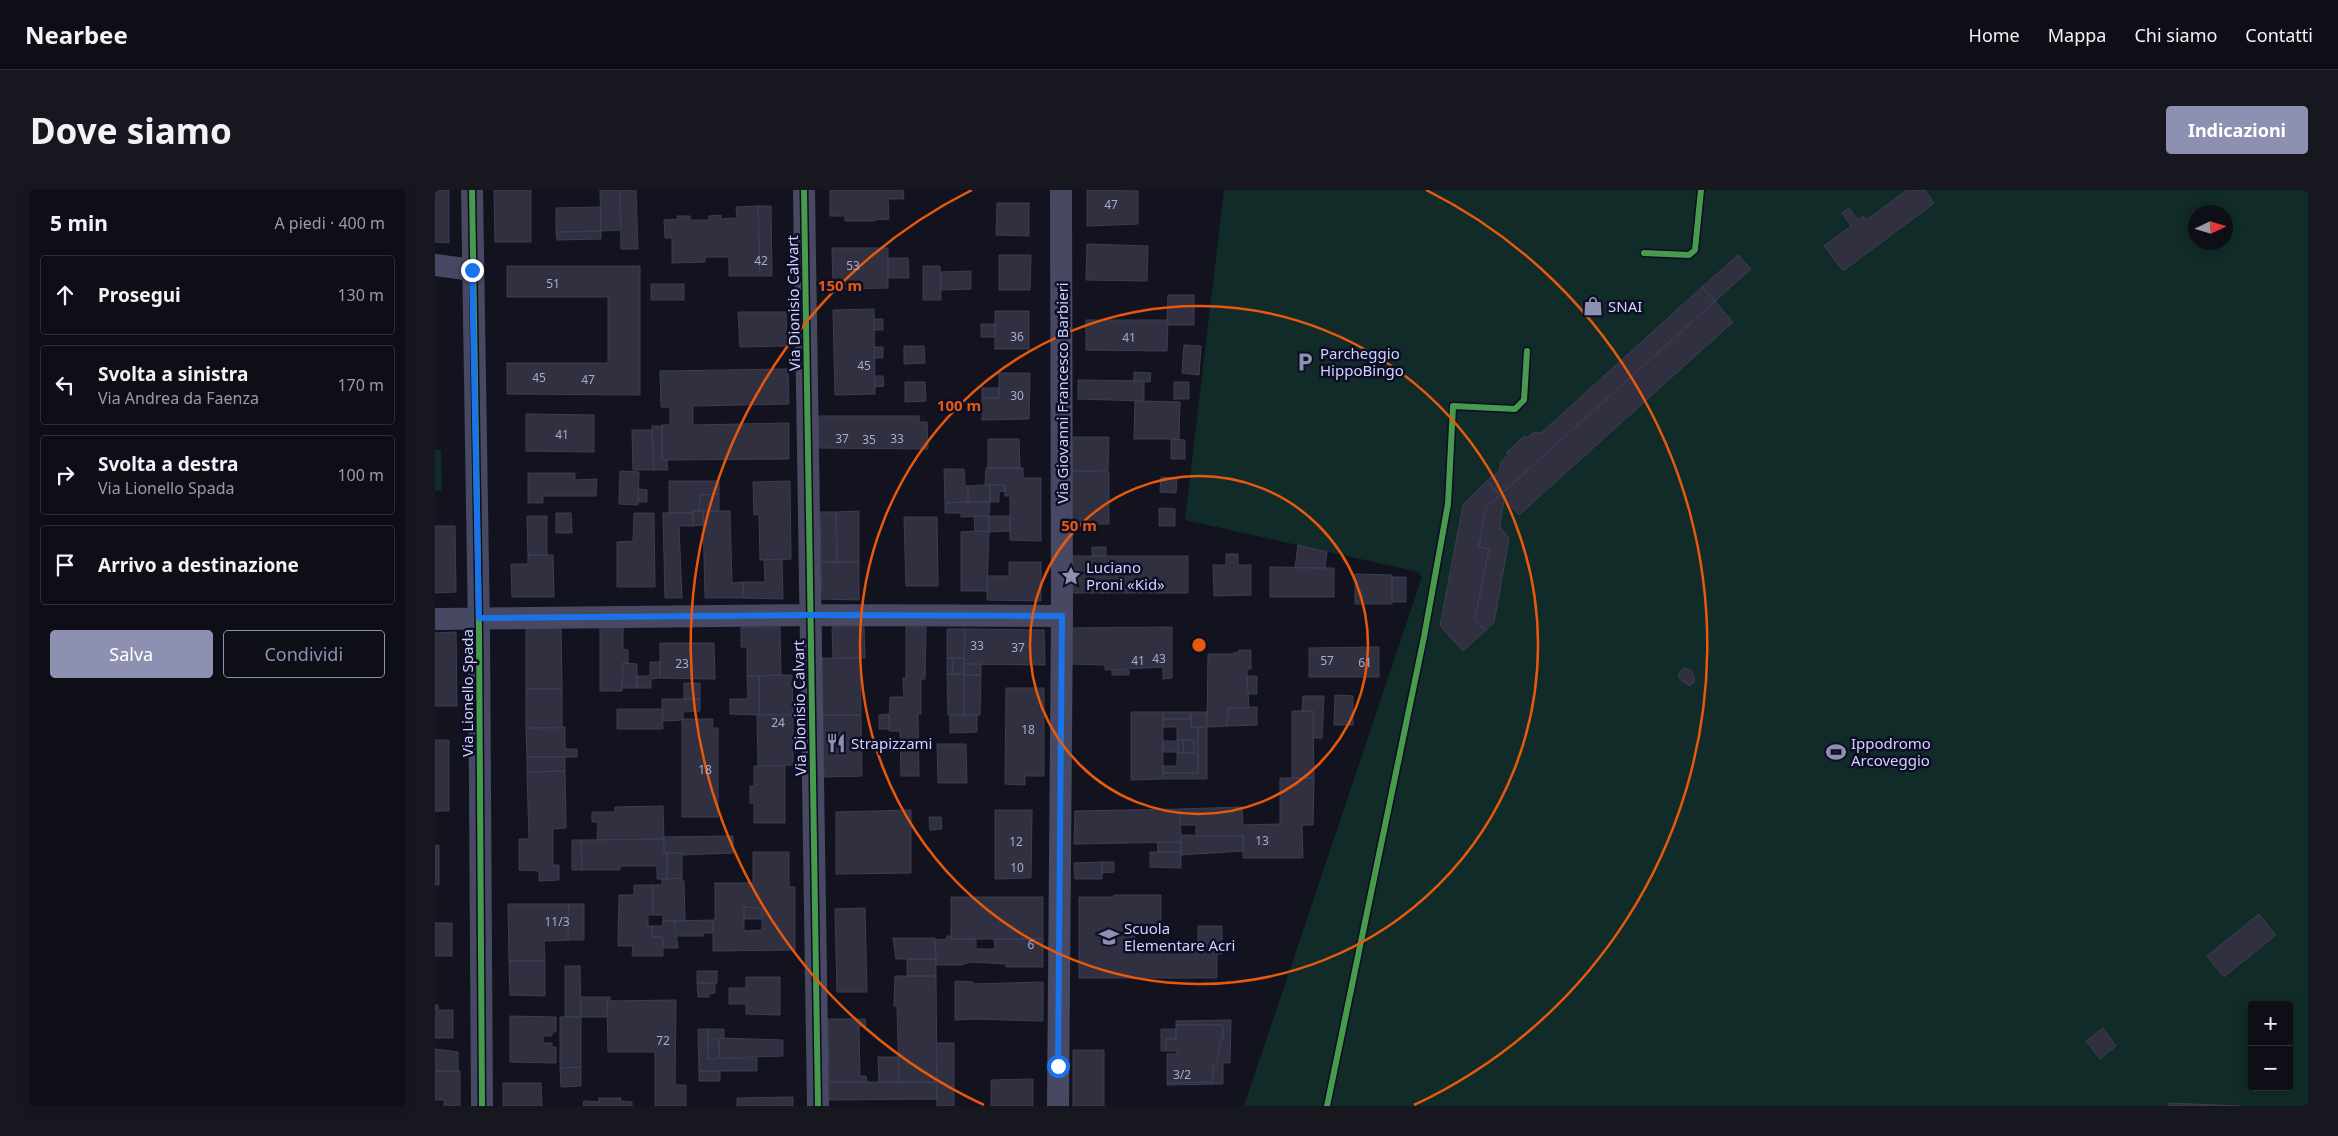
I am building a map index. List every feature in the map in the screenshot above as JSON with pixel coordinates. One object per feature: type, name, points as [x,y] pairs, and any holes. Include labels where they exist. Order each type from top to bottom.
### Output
[{"type":"street","name":"Via Lionello Spada","points":[[472,190],[479,618],[482,1106]]},
{"type":"street","name":"Via Dionisio Calvart","points":[[804,190],[818,1106]]},
{"type":"street","name":"Via Giovanni Francesco Barbieri","points":[[1058,1106],[1062,616],[1061,190]]},
{"type":"street","points":[[435,265],[472,270]]},
{"type":"street","points":[[435,619],[810,615],[1062,616]]},
{"type":"green space","name":"Ippodromo Arcoveggio","points":[[1224,190],[2308,190],[2308,1106],[1244,1106],[1422,577],[1419,572],[1185,520]]},
{"type":"green space","points":[[435,450],[441,450],[442,491],[435,491]]},
{"type":"building","points":[[435,190],[449,190],[449,243],[435,242]]},
{"type":"building","points":[[494,190],[531,190],[531,242],[495,242]]},
{"type":"building","points":[[600,190],[620,190],[621,230],[601,231]]},
{"type":"building","points":[[620,190],[636,190],[638,249],[621,249]]},
{"type":"building","points":[[830,190],[903,190],[904,199],[888,199],[889,219],[845,221],[845,216],[830,216]]},
{"type":"building","points":[[1087,190],[1138,191],[1138,224],[1087,226]]},
{"type":"building","points":[[1907,190],[1925,190],[1934,203],[1843,271],[1824,246],[1851,226],[1842,213],[1849,208],[1858,220],[1863,216],[1866,220]]},
{"type":"building","points":[[997,203],[1029,203],[1029,236],[996,235]]},
{"type":"building","points":[[758,206],[760,276],[729,276],[729,257],[705,257],[705,262],[672,263],[672,238],[665,238],[664,220],[678,219],[677,216],[690,216],[690,220],[709,220],[709,216],[721,215],[721,219],[737,218],[736,207]]},
{"type":"building","points":[[758,206],[771,206],[772,276],[760,276]]},
{"type":"building","points":[[601,207],[601,231],[556,232],[556,208]]},
{"type":"building","points":[[601,231],[601,239],[557,240],[556,232]]},
{"type":"building","points":[[1087,244],[1148,246],[1147,281],[1086,280]]},
{"type":"building","points":[[832,248],[888,248],[888,288],[833,289]]},
{"type":"building","points":[[999,255],[1031,255],[1030,290],[999,290]]},
{"type":"building","points":[[1738,255],[1751,269],[1715,301],[1702,287]]},
{"type":"building","points":[[888,258],[908,258],[909,278],[888,278]]},
{"type":"building","points":[[507,266],[640,266],[640,395],[507,394],[507,363],[608,363],[608,297],[507,297]]},
{"type":"building","points":[[923,266],[940,266],[941,300],[923,300]]},
{"type":"building","points":[[971,271],[971,289],[941,290],[941,272]]},
{"type":"building","points":[[651,284],[684,284],[684,300],[651,300]]},
{"type":"building","points":[[1702,287],[1715,301],[1500,495],[1487,481],[1500,470],[1500,463],[1508,455],[1506,453],[1524,436],[1527,438],[1534,432],[1541,433]]},
{"type":"building","points":[[1168,295],[1194,295],[1194,325],[1167,325]]},
{"type":"building","points":[[1715,301],[1733,322],[1519,515],[1500,495]]},
{"type":"building","points":[[874,309],[875,394],[835,395],[833,310]]},
{"type":"building","points":[[995,311],[1029,311],[1029,349],[995,349]]},
{"type":"building","points":[[738,312],[786,312],[787,346],[740,347]]},
{"type":"building","points":[[874,319],[883,319],[883,330],[874,330]]},
{"type":"building","points":[[1086,320],[1168,320],[1167,351],[1086,350]]},
{"type":"building","points":[[981,324],[995,324],[995,337],[981,337]]},
{"type":"building","points":[[1184,345],[1201,346],[1199,375],[1182,373]]},
{"type":"building","points":[[904,346],[924,346],[925,363],[904,364]]},
{"type":"building","points":[[874,347],[883,347],[883,358],[875,358]]},
{"type":"building","points":[[788,369],[789,404],[693,406],[693,425],[789,423],[789,459],[662,460],[662,425],[670,425],[670,407],[661,407],[660,371]]},
{"type":"building","points":[[1134,372],[1151,373],[1150,382],[1134,381]]},
{"type":"building","points":[[999,373],[1030,373],[1029,419],[982,420],[982,398],[999,398]]},
{"type":"building","points":[[875,376],[883,376],[884,386],[875,387]]},
{"type":"building","points":[[1078,380],[1144,381],[1144,401],[1078,399]]},
{"type":"building","points":[[905,382],[925,382],[926,401],[905,402]]},
{"type":"building","points":[[1174,382],[1189,382],[1189,399],[1174,399]]},
{"type":"building","points":[[982,388],[999,388],[999,398],[982,398]]},
{"type":"building","points":[[1135,401],[1180,402],[1179,439],[1134,439]]},
{"type":"building","points":[[526,414],[594,415],[594,452],[526,451]]},
{"type":"building","points":[[818,416],[919,416],[919,422],[927,422],[928,449],[819,448]]},
{"type":"building","points":[[652,426],[662,426],[662,460],[667,460],[668,470],[654,470]]},
{"type":"building","points":[[632,430],[652,430],[654,470],[633,470]]},
{"type":"building","points":[[1073,437],[1109,437],[1108,471],[1072,471]]},
{"type":"building","points":[[988,439],[1019,439],[1020,468],[988,468]]},
{"type":"building","points":[[1171,439],[1185,440],[1185,459],[1171,459]]},
{"type":"building","points":[[986,468],[1023,468],[1023,478],[1041,478],[1041,541],[1010,540],[1010,496],[1005,496],[1005,485],[985,485]]},
{"type":"building","points":[[944,469],[964,469],[965,485],[968,486],[968,502],[945,503]]},
{"type":"building","points":[[620,471],[639,472],[638,505],[619,504]]},
{"type":"building","points":[[1072,471],[1109,472],[1109,524],[1072,524]]},
{"type":"building","points":[[528,473],[575,473],[575,480],[597,479],[596,496],[543,496],[543,503],[528,503]]},
{"type":"building","points":[[1161,477],[1177,478],[1176,493],[1160,492]]},
{"type":"building","points":[[669,481],[719,481],[719,494],[700,495],[699,511],[693,511],[693,513],[669,513]]},
{"type":"building","points":[[790,481],[791,559],[760,560],[759,514],[754,515],[753,482]]},
{"type":"building","points":[[1487,481],[1500,495],[1486,507],[1479,547],[1489,549],[1475,619],[1485,631],[1463,651],[1440,626],[1463,505]]},
{"type":"building","points":[[990,485],[990,502],[968,502],[968,486]]},
{"type":"building","points":[[990,485],[1005,485],[1005,492],[999,491],[999,502],[990,502]]},
{"type":"building","points":[[638,489],[647,490],[647,502],[639,502]]},
{"type":"building","points":[[719,494],[719,511],[699,511],[700,495]]},
{"type":"building","points":[[1500,495],[1504,500],[1500,527],[1509,539],[1494,623],[1485,631],[1475,619],[1489,549],[1479,547],[1486,507]]},
{"type":"building","points":[[990,502],[989,516],[961,517],[961,513],[945,513],[945,503]]},
{"type":"building","points":[[1159,508],[1175,509],[1175,526],[1159,526]]},
{"type":"building","points":[[693,511],[703,511],[704,525],[693,526]]},
{"type":"building","points":[[703,511],[730,511],[732,583],[743,582],[743,598],[705,598]]},
{"type":"building","points":[[859,511],[859,562],[837,562],[836,512]]},
{"type":"building","points":[[820,512],[836,512],[837,562],[821,562]]},
{"type":"building","points":[[556,513],[571,513],[572,533],[556,533]]},
{"type":"building","points":[[634,513],[654,513],[655,587],[617,587],[617,542],[633,541]]},
{"type":"building","points":[[663,513],[693,513],[693,526],[679,526],[682,598],[665,598]]},
{"type":"building","points":[[527,516],[547,516],[547,555],[528,555]]},
{"type":"building","points":[[974,516],[989,516],[989,532],[975,531]]},
{"type":"building","points":[[989,516],[1010,516],[1010,531],[989,532]]},
{"type":"building","points":[[904,517],[937,517],[938,586],[906,586]]},
{"type":"building","points":[[435,526],[455,526],[456,592],[435,593]]},
{"type":"building","points":[[961,532],[989,532],[987,591],[961,591]]},
{"type":"building","points":[[1298,545],[1327,552],[1325,568],[1295,568]]},
{"type":"building","points":[[1092,547],[1106,547],[1106,556],[1092,556]]},
{"type":"building","points":[[1226,554],[1238,554],[1238,565],[1251,565],[1251,595],[1214,596],[1213,565],[1226,565]]},
{"type":"building","points":[[528,555],[553,555],[554,597],[512,597],[511,564],[528,564]]},
{"type":"building","points":[[1071,556],[1188,556],[1188,593],[1071,593]]},
{"type":"building","points":[[782,559],[783,599],[743,598],[743,582],[765,582],[764,560]]},
{"type":"building","points":[[821,562],[859,562],[859,600],[822,599]]},
{"type":"building","points":[[1009,562],[1041,562],[1041,601],[987,600],[987,576],[1009,576]]},
{"type":"building","points":[[1270,567],[1334,568],[1334,597],[1270,597]]},
{"type":"building","points":[[1355,574],[1392,575],[1392,604],[1355,604]]},
{"type":"building","points":[[1392,577],[1406,577],[1406,602],[1392,602]]},
{"type":"building","points":[[526,626],[561,626],[562,689],[526,689]]},
{"type":"building","points":[[600,626],[623,626],[623,649],[628,650],[628,663],[623,663],[622,691],[600,691]]},
{"type":"building","points":[[741,627],[780,627],[781,675],[747,676],[747,647],[741,647]]},
{"type":"building","points":[[832,627],[864,627],[865,658],[833,658]]},
{"type":"building","points":[[906,627],[926,627],[925,679],[921,679],[921,714],[918,714],[919,776],[901,776],[900,731],[889,731],[890,697],[904,697],[903,678],[906,678]]},
{"type":"building","points":[[1172,627],[1172,678],[1163,679],[1163,667],[1105,670],[1105,665],[1070,664],[1070,628]]},
{"type":"building","points":[[947,629],[965,629],[964,658],[947,658]]},
{"type":"building","points":[[965,629],[1044,630],[1045,665],[964,664]]},
{"type":"building","points":[[456,632],[457,706],[435,706],[435,633]]},
{"type":"building","points":[[660,643],[714,643],[715,679],[660,678]]},
{"type":"building","points":[[1379,647],[1379,677],[1309,677],[1309,648]]},
{"type":"building","points":[[1239,650],[1251,650],[1251,669],[1247,669],[1249,708],[1228,708],[1227,726],[1207,727],[1208,654],[1230,654],[1239,652]]},
{"type":"building","points":[[822,658],[860,658],[861,715],[823,715]]},
{"type":"building","points":[[947,658],[953,658],[953,674],[947,674]]},
{"type":"building","points":[[953,658],[964,658],[964,674],[953,674]]},
{"type":"building","points":[[650,662],[660,662],[660,678],[651,679],[651,688],[637,688],[637,676],[650,676]]},
{"type":"building","points":[[623,663],[637,664],[637,688],[622,688]]},
{"type":"building","points":[[964,664],[981,664],[981,675],[964,675]]},
{"type":"building","points":[[1685,668],[1691,670],[1695,681],[1690,686],[1678,677],[1680,671]]},
{"type":"building","points":[[1112,670],[1129,670],[1129,675],[1112,675]]},
{"type":"building","points":[[947,674],[964,674],[964,715],[948,715]]},
{"type":"building","points":[[792,675],[793,715],[759,715],[759,676]]},
{"type":"building","points":[[964,675],[981,675],[980,715],[964,715]]},
{"type":"building","points":[[747,676],[759,676],[759,715],[730,714],[730,699],[748,699]]},
{"type":"building","points":[[1247,676],[1257,676],[1257,694],[1247,694]]},
{"type":"building","points":[[684,683],[700,683],[700,699],[684,699]]},
{"type":"building","points":[[1006,688],[1044,688],[1044,776],[1025,776],[1025,785],[1005,784]]},
{"type":"building","points":[[526,689],[562,689],[562,728],[526,728]]},
{"type":"building","points":[[1335,695],[1353,696],[1353,725],[1334,725]]},
{"type":"building","points":[[1303,696],[1324,696],[1322,738],[1313,738],[1313,711],[1302,711]]},
{"type":"building","points":[[662,699],[700,699],[700,711],[683,712],[683,719],[681,720],[663,721]]},
{"type":"building","points":[[1257,707],[1257,725],[1227,726],[1228,708]]},
{"type":"building","points":[[617,709],[662,709],[663,729],[617,729]]},
{"type":"building","points":[[1292,711],[1313,711],[1314,778],[1292,778]]},
{"type":"building","points":[[1131,712],[1163,712],[1163,779],[1131,780]]},
{"type":"building","points":[[1163,712],[1191,712],[1191,719],[1163,719]]},
{"type":"building","points":[[1191,712],[1207,712],[1207,727],[1191,727]]},
{"type":"building","points":[[757,714],[793,715],[793,765],[758,766]]},
{"type":"building","points":[[889,714],[889,729],[879,729],[879,715]]},
{"type":"building","points":[[950,714],[977,715],[977,732],[950,733]]},
{"type":"building","points":[[823,715],[861,715],[862,776],[824,777]]},
{"type":"building","points":[[682,719],[713,719],[712,728],[718,728],[718,817],[682,817]]},
{"type":"building","points":[[1163,719],[1191,719],[1191,727],[1198,727],[1198,773],[1163,773],[1163,766],[1177,766],[1177,752],[1163,752],[1163,741],[1177,741],[1177,727],[1163,727]],"holes":[[[1178,740],[1194,740],[1194,753],[1178,753]]]},
{"type":"building","points":[[565,727],[565,749],[577,749],[577,757],[527,757],[526,728]]},
{"type":"building","points":[[1198,727],[1207,727],[1207,779],[1163,779],[1163,773],[1198,773]]},
{"type":"building","points":[[435,740],[449,740],[449,811],[435,811]]},
{"type":"building","points":[[1178,740],[1183,740],[1184,753],[1178,753]]},
{"type":"building","points":[[1183,740],[1194,740],[1194,753],[1184,753]]},
{"type":"building","points":[[937,744],[966,744],[967,783],[938,783]]},
{"type":"building","points":[[527,757],[565,757],[565,771],[527,772]]},
{"type":"building","points":[[754,766],[785,766],[785,823],[754,823],[754,803],[750,803],[750,786],[754,786]]},
{"type":"building","points":[[565,771],[566,828],[553,829],[553,865],[559,865],[559,880],[539,881],[539,871],[519,870],[519,839],[529,839],[527,772]]},
{"type":"building","points":[[1280,778],[1314,778],[1313,825],[1302,825],[1303,858],[1243,858],[1243,836],[1196,836],[1196,825],[1180,825],[1180,809],[1242,807],[1243,825],[1280,824]]},
{"type":"building","points":[[663,806],[664,839],[597,840],[598,822],[592,822],[592,812],[615,812],[615,807]]},
{"type":"building","points":[[1180,809],[1181,842],[1074,844],[1075,811]]},
{"type":"building","points":[[911,810],[911,873],[836,874],[836,812]]},
{"type":"building","points":[[995,810],[1032,810],[1031,878],[995,879]]},
{"type":"building","points":[[929,817],[941,817],[942,829],[930,830]]},
{"type":"building","points":[[1181,835],[1243,836],[1243,851],[1181,855]]},
{"type":"building","points":[[733,836],[733,853],[682,855],[682,853],[664,853],[663,837]]},
{"type":"building","points":[[664,839],[664,853],[667,853],[667,879],[657,879],[657,866],[620,866],[620,870],[582,870],[581,840]]},
{"type":"building","points":[[572,840],[581,840],[582,870],[572,870]]},
{"type":"building","points":[[1157,842],[1181,842],[1181,852],[1158,852]]},
{"type":"building","points":[[435,845],[439,845],[439,885],[435,885]]},
{"type":"building","points":[[753,852],[789,852],[789,887],[795,887],[795,950],[713,951],[715,883],[753,883]],"holes":[[[744,907],[762,908],[762,930],[744,931]]]},
{"type":"building","points":[[1150,852],[1181,852],[1181,868],[1150,867]]},
{"type":"building","points":[[667,853],[682,853],[682,878],[667,879]]},
{"type":"building","points":[[1102,862],[1114,862],[1114,872],[1102,873]]},
{"type":"building","points":[[1102,862],[1102,879],[1075,879],[1074,863]]},
{"type":"building","points":[[682,878],[682,881],[684,881],[685,921],[663,921],[663,915],[653,915],[653,885],[662,885],[662,879]]},
{"type":"building","points":[[634,885],[653,885],[653,915],[648,915],[648,926],[652,926],[652,937],[663,937],[663,956],[632,956],[633,946],[618,946],[619,895],[634,895]]},
{"type":"building","points":[[1114,895],[1161,895],[1161,927],[1135,928],[1135,942],[1198,943],[1198,926],[1222,926],[1222,954],[1217,954],[1217,978],[1079,978],[1079,897],[1114,897]]},
{"type":"building","points":[[951,897],[1043,897],[1043,939],[951,939]]},
{"type":"building","points":[[508,904],[569,904],[568,940],[544,941],[545,961],[509,961]]},
{"type":"building","points":[[569,904],[584,904],[584,940],[568,940]]},
{"type":"building","points":[[744,907],[762,908],[762,919],[744,919]]},
{"type":"building","points":[[865,908],[867,992],[837,992],[835,909]]},
{"type":"building","points":[[2259,914],[2276,935],[2224,977],[2207,956]]},
{"type":"building","points":[[713,920],[713,933],[703,933],[703,936],[675,936],[675,921]]},
{"type":"building","points":[[663,921],[675,921],[678,948],[664,948],[663,937],[652,937],[652,926],[662,926]]},
{"type":"building","points":[[435,923],[452,923],[452,956],[435,956]]},
{"type":"building","points":[[947,936],[951,936],[951,939],[976,939],[976,949],[995,949],[994,939],[1043,939],[1043,967],[1006,967],[1006,964],[971,962],[961,965],[936,965],[935,940],[947,939]]},
{"type":"building","points":[[893,938],[935,938],[936,959],[896,959]]},
{"type":"building","points":[[907,959],[936,959],[936,976],[907,976]]},
{"type":"building","points":[[509,961],[545,961],[545,996],[510,995]]},
{"type":"building","points":[[565,966],[580,966],[581,1017],[565,1017]]},
{"type":"building","points":[[697,971],[717,971],[717,983],[697,983]]},
{"type":"building","points":[[895,976],[936,976],[937,1082],[899,1082],[897,1006],[894,1006]]},
{"type":"building","points":[[746,977],[780,977],[780,1015],[746,1014],[746,1004],[729,1004],[729,988],[746,988]]},
{"type":"building","points":[[955,981],[973,982],[973,984],[1043,982],[1043,1021],[955,1020]]},
{"type":"building","points":[[697,983],[715,983],[715,993],[709,994],[709,997],[698,997]]},
{"type":"building","points":[[581,997],[610,997],[610,1000],[607,1001],[608,1017],[581,1017]]},
{"type":"building","points":[[676,1000],[675,1085],[686,1085],[686,1106],[655,1106],[655,1052],[608,1052],[607,1001]]},
{"type":"building","points":[[435,1005],[438,1005],[438,1010],[453,1010],[453,1038],[435,1038]]},
{"type":"building","points":[[510,1016],[556,1017],[556,1032],[552,1032],[552,1036],[543,1036],[543,1043],[552,1043],[552,1047],[556,1047],[556,1063],[510,1062]]},
{"type":"building","points":[[560,1017],[581,1017],[581,1067],[560,1068]]},
{"type":"building","points":[[828,1019],[865,1019],[866,1026],[859,1026],[860,1076],[866,1076],[867,1082],[829,1082]]},
{"type":"building","points":[[1231,1020],[1230,1063],[1223,1063],[1223,1084],[1167,1085],[1167,1083],[1213,1082],[1213,1064],[1217,1065],[1220,1040],[1223,1040],[1223,1025],[1176,1025],[1176,1021]]},
{"type":"building","points":[[1176,1025],[1223,1025],[1223,1040],[1220,1040],[1217,1065],[1213,1064],[1213,1082],[1167,1083],[1167,1054],[1176,1054],[1177,1051],[1166,1051],[1166,1039],[1176,1039]]},
{"type":"building","points":[[2103,1028],[2116,1046],[2100,1059],[2086,1041]]},
{"type":"building","points":[[698,1029],[708,1029],[708,1059],[757,1058],[757,1071],[699,1071]]},
{"type":"building","points":[[708,1029],[724,1029],[724,1038],[708,1040]]},
{"type":"building","points":[[1161,1029],[1176,1029],[1176,1039],[1166,1039],[1166,1051],[1161,1051]]},
{"type":"building","points":[[719,1038],[783,1040],[783,1056],[719,1058]]},
{"type":"building","points":[[708,1040],[719,1040],[719,1058],[708,1059]]},
{"type":"building","points":[[936,1043],[954,1043],[954,1106],[937,1106]]},
{"type":"building","points":[[435,1049],[458,1052],[458,1071],[435,1071]]},
{"type":"building","points":[[1073,1050],[1104,1050],[1104,1106],[1073,1106]]},
{"type":"building","points":[[878,1057],[898,1057],[899,1082],[879,1082]]},
{"type":"building","points":[[581,1067],[581,1086],[561,1087],[560,1068]]},
{"type":"building","points":[[435,1071],[460,1071],[460,1106],[444,1106],[444,1100],[435,1100]]},
{"type":"building","points":[[699,1071],[720,1071],[720,1081],[699,1081]]},
{"type":"building","points":[[1033,1079],[1033,1106],[991,1106],[991,1080]]},
{"type":"building","points":[[829,1082],[937,1082],[937,1099],[829,1100]]},
{"type":"building","points":[[503,1083],[541,1083],[542,1106],[503,1106]]},
{"type":"building","points":[[793,1097],[793,1106],[737,1106],[737,1098]]},
{"type":"building","points":[[599,1098],[621,1098],[620,1101],[632,1102],[632,1106],[583,1106],[584,1101],[599,1102]]},
{"type":"building","points":[[2168,1103],[2240,1106],[2168,1106]]},
{"type":"cycle path","points":[[472,190],[479,632],[482,1106]]},
{"type":"cycle path","points":[[804,190],[818,1106]]},
{"type":"cycle path","points":[[1644,253],[1689,255],[1695,250],[1701,190]]},
{"type":"cycle path","points":[[1327,1106],[1424,637],[1448,504],[1453,406],[1515,409],[1524,400],[1527,351]]},
{"type":"place","name":"SNAI","points":[[1593,306]]},
{"type":"place","name":"Parcheggio HippoBingo","points":[[1305,362]]},
{"type":"place","name":"Luciano Proni «Kid»","points":[[1071,576]]},
{"type":"place","name":"Strapizzami","points":[[836,743]]},
{"type":"place","name":"Ippodromo Arcoveggio","points":[[1836,752]]},
{"type":"place","name":"Scuola Elementare Acri","points":[[1109,937]]},
{"type":"route","points":[[472,270],[479,618],[810,615],[1062,616],[1058,1066]]}]
